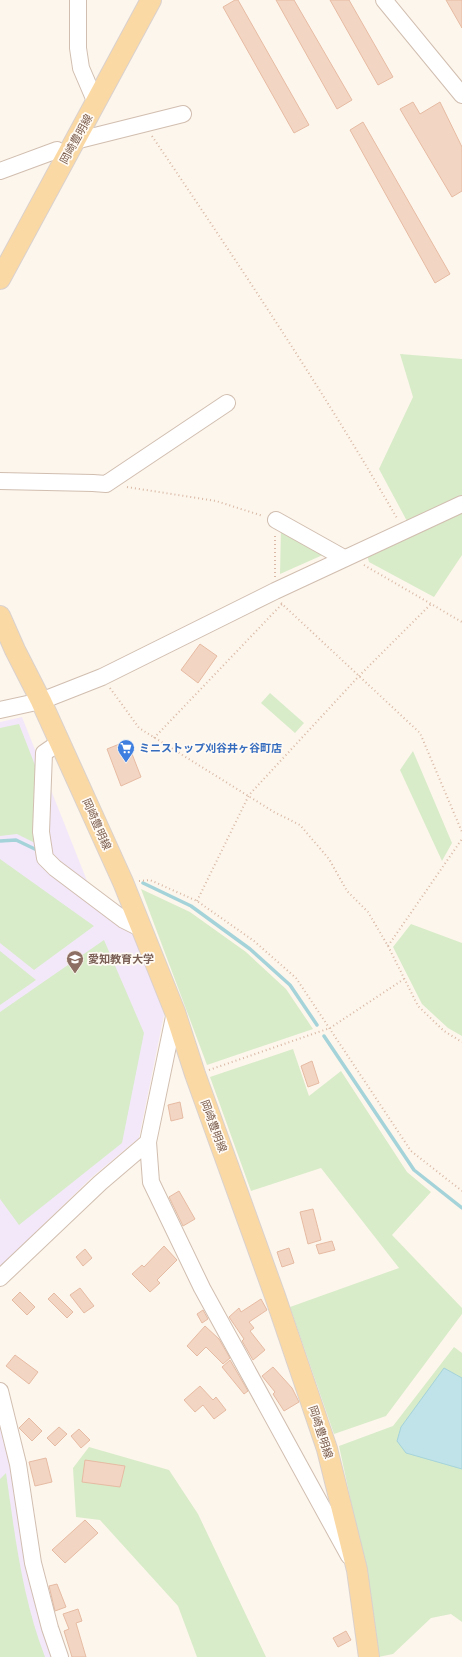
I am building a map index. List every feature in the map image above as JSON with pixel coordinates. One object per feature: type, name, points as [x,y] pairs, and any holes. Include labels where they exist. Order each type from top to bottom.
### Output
[{"type":"main road","name":"岡崎豊明線","points":[[0,279],[151,0]]},
{"type":"main road","name":"岡崎豊明線","points":[[0,616],[8,649],[41,701],[60,742],[123,882],[175,1012],[195,1074],[275,1296],[327,1449],[357,1570],[369,1657]]},
{"type":"street","points":[[78,0],[78,48],[81,68],[96,103]]},
{"type":"street","points":[[384,0],[462,95]]},
{"type":"street","points":[[0,171],[57,150],[71,149],[139,126],[183,114]]},
{"type":"street","points":[[0,481],[106,484],[227,403]]},
{"type":"street","points":[[0,710],[41,701],[102,677],[278,597],[349,556],[462,504]]},
{"type":"street","points":[[276,520],[349,556]]},
{"type":"street","points":[[60,742],[44,753],[41,832],[45,858],[55,868],[124,920],[142,929]]},
{"type":"street","points":[[175,1012],[148,1142],[151,1182],[202,1288],[357,1570]]},
{"type":"street","points":[[0,1278],[100,1183],[148,1142]]},
{"type":"street","points":[[0,1391],[18,1464],[33,1563],[50,1628],[60,1657]]},
{"type":"path","points":[[139,126],[150,133],[296,352],[360,454],[404,530]]},
{"type":"path","points":[[106,484],[216,501],[276,520],[278,597],[154,738]]},
{"type":"path","points":[[349,556],[462,622]]},
{"type":"path","points":[[278,597],[420,733],[462,832]]},
{"type":"path","points":[[197,901],[249,795],[359,676],[430,604]]},
{"type":"path","points":[[102,677],[139,728],[249,795],[274,812],[300,825],[329,859],[347,891],[368,912],[388,946],[418,1006],[444,1031],[462,1042]]},
{"type":"path","points":[[388,946],[462,839]]},
{"type":"path","points":[[123,882],[150,880],[197,901],[254,941],[296,978],[411,1151],[462,1191]]},
{"type":"path","points":[[195,1074],[330,1028],[404,979]]},
{"type":"shaded area","name":"愛知教育大学","points":[[22,717],[99,911],[135,934],[164,1015],[139,1138],[92,1177],[0,1267],[0,722]]},
{"type":"shaded area","points":[[0,1420],[53,1657],[0,1657]]},
{"type":"green space","points":[[400,354],[462,359],[462,497],[408,523],[379,469],[413,397]]},
{"type":"green space","points":[[462,511],[462,555],[434,597],[369,562],[367,555]]},
{"type":"green space","points":[[281,528],[325,554],[280,574]]},
{"type":"green space","points":[[270,693],[304,723],[295,733],[261,703]]},
{"type":"green space","points":[[19,724],[40,778],[34,790],[33,832],[37,844],[17,834],[0,836],[0,728]]},
{"type":"green space","points":[[413,751],[452,843],[442,861],[400,770]]},
{"type":"green space","points":[[0,859],[94,926],[34,970],[0,943]]},
{"type":"green space","points":[[141,889],[190,912],[246,952],[286,989],[313,1029],[207,1065]]},
{"type":"green space","points":[[411,924],[462,943],[462,1036],[448,1028],[422,1004],[393,947]]},
{"type":"green space","points":[[104,940],[144,1033],[122,1143],[19,1225],[0,1199],[0,1012]]},
{"type":"green space","points":[[0,951],[36,980],[0,1005]]},
{"type":"green space","points":[[293,1049],[309,1096],[341,1071],[407,1172],[431,1192],[392,1235],[462,1308],[462,1314],[386,1416],[334,1434],[290,1307],[399,1268],[321,1168],[251,1191],[210,1077]]},
{"type":"green space","points":[[454,1347],[462,1353],[462,1622],[451,1614],[431,1618],[393,1654],[378,1657],[362,1553],[339,1446],[393,1426]]},
{"type":"green space","points":[[89,1447],[169,1470],[198,1514],[266,1657],[197,1657],[178,1606],[100,1520],[76,1517],[73,1468]]},
{"type":"green space","points":[[6,1473],[20,1566],[30,1612],[45,1657],[0,1657],[0,1479]]},
{"type":"water","points":[[444,1368],[462,1378],[462,1469],[406,1453],[397,1441],[401,1427]]},
{"type":"building","points":[[235,0],[238,0],[309,125],[294,133],[223,7]]},
{"type":"building","points":[[276,0],[294,0],[352,100],[337,109]]},
{"type":"building","points":[[330,0],[349,0],[393,77],[378,85]]},
{"type":"building","points":[[446,0],[462,0],[462,28]]},
{"type":"building","points":[[413,102],[420,114],[440,102],[462,147],[462,191],[452,197],[400,109]]},
{"type":"building","points":[[363,122],[450,274],[435,283],[350,130]]},
{"type":"building","points":[[200,644],[217,656],[198,683],[181,670]]},
{"type":"building","points":[[127,741],[141,777],[121,786],[107,749]]},
{"type":"building","points":[[312,1061],[319,1083],[308,1087],[301,1066]]},
{"type":"building","points":[[180,1102],[183,1118],[171,1121],[168,1105]]},
{"type":"building","points":[[179,1191],[195,1219],[183,1226],[169,1197]]},
{"type":"building","points":[[313,1209],[321,1240],[308,1244],[300,1212]]},
{"type":"building","points":[[332,1241],[335,1250],[319,1254],[316,1245]]},
{"type":"building","points":[[164,1246],[177,1260],[157,1280],[160,1283],[150,1292],[132,1274],[142,1265],[144,1267]]},
{"type":"building","points":[[289,1248],[294,1263],[282,1267],[277,1252]]},
{"type":"building","points":[[85,1249],[92,1258],[83,1266],[76,1257]]},
{"type":"building","points":[[80,1288],[94,1306],[84,1313],[70,1295]]},
{"type":"building","points":[[20,1292],[35,1307],[27,1315],[12,1300]]},
{"type":"building","points":[[54,1293],[73,1312],[67,1318],[48,1299]]},
{"type":"building","points":[[261,1299],[267,1310],[249,1322],[254,1328],[250,1331],[265,1350],[253,1360],[242,1341],[244,1339],[229,1317],[239,1308],[241,1312]]},
{"type":"building","points":[[203,1310],[208,1319],[202,1323],[197,1314]]},
{"type":"building","points":[[205,1326],[219,1339],[230,1358],[223,1364],[206,1347],[197,1356],[187,1346]]},
{"type":"building","points":[[15,1355],[38,1372],[29,1384],[6,1366]]},
{"type":"building","points":[[230,1360],[248,1391],[244,1394],[222,1367]]},
{"type":"building","points":[[273,1367],[292,1388],[299,1402],[284,1411],[273,1394],[275,1392],[262,1376]]},
{"type":"building","points":[[200,1386],[213,1400],[216,1397],[226,1410],[214,1419],[203,1405],[195,1412],[184,1400]]},
{"type":"building","points":[[29,1418],[42,1431],[32,1441],[19,1428]]},
{"type":"building","points":[[59,1427],[67,1434],[55,1446],[47,1438]]},
{"type":"building","points":[[79,1429],[90,1440],[81,1448],[71,1436]]},
{"type":"building","points":[[46,1458],[52,1482],[35,1486],[29,1462]]},
{"type":"building","points":[[85,1460],[125,1466],[120,1487],[82,1482]]},
{"type":"building","points":[[85,1520],[98,1533],[65,1563],[52,1550]]},
{"type":"building","points":[[57,1584],[66,1607],[55,1611],[49,1586]]},
{"type":"building","points":[[78,1609],[82,1621],[76,1623],[86,1657],[72,1657],[64,1631],[69,1629],[63,1614]]},
{"type":"building","points":[[346,1631],[351,1640],[338,1647],[333,1638]]},
{"type":"waterway","points":[[0,841],[16,840],[39,851]]},
{"type":"waterway","points":[[143,883],[191,906],[250,949],[290,985],[317,1025]]},
{"type":"waterway","points":[[324,1036],[414,1170],[462,1208]]},
{"type":"place","name":"ミニストップ刈谷井ヶ谷町店","points":[[126,763]]},
{"type":"place","name":"愛知教育大学","points":[[75,974]]}]
